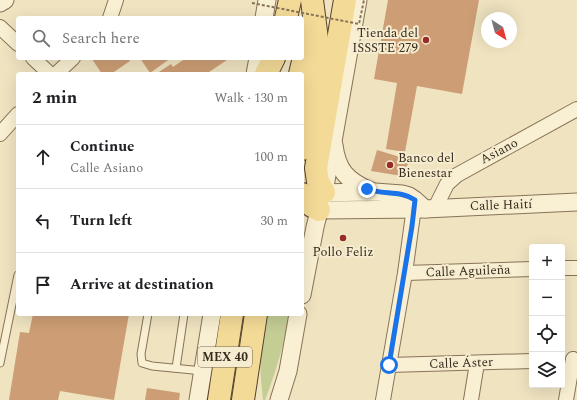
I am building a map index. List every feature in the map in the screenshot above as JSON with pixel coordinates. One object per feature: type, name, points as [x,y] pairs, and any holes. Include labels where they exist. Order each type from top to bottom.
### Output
[{"type":"main road","points":[[286,16],[290,0]]},
{"type":"main road","points":[[304,196],[312,206],[321,201],[316,168],[345,0]]},
{"type":"main road","points":[[304,56],[315,6]]},
{"type":"main road","points":[[304,140],[314,92],[319,55],[315,6]]},
{"type":"main road","points":[[267,72],[273,60]]},
{"type":"main road","points":[[276,72],[279,60]]},
{"type":"main road","points":[[300,72],[303,60]]},
{"type":"main road","name":"MEX 40","points":[[219,400],[232,316]]},
{"type":"main road","name":"MEX 40","points":[[243,400],[256,316]]},
{"type":"main road","points":[[248,364],[257,400]]},
{"type":"street","points":[[0,3],[5,0]]},
{"type":"street","points":[[111,16],[116,0]]},
{"type":"street","points":[[304,285],[358,0]]},
{"type":"street","points":[[260,2],[264,16]]},
{"type":"street","points":[[1,29],[16,42]]},
{"type":"street","points":[[35,60],[48,72]]},
{"type":"street","points":[[58,72],[71,60]]},
{"type":"street","points":[[255,72],[258,60]]},
{"type":"street","name":"Asiano","points":[[383,400],[405,273],[422,206],[458,174],[577,109]]},
{"type":"street","points":[[0,134],[16,116]]},
{"type":"street","points":[[333,134],[336,157],[343,173],[349,179],[375,192]]},
{"type":"street","points":[[321,201],[375,192],[409,196],[422,206]]},
{"type":"street","name":"Calle Haití","points":[[321,201],[422,206],[577,202]]},
{"type":"street","points":[[565,268],[577,268]]},
{"type":"street","name":"Calle Aguileña","points":[[405,273],[529,269]]},
{"type":"street","points":[[198,400],[212,316]]},
{"type":"street","points":[[286,400],[288,371],[298,316]]},
{"type":"street","points":[[566,400],[571,359]]},
{"type":"street","name":"Calle Áster","points":[[389,365],[529,361]]},
{"type":"street","points":[[471,400],[477,363]]},
{"type":"street","points":[[279,400],[288,371]]},
{"type":"lane","points":[[0,363],[16,285]]},
{"type":"lane","points":[[148,316],[141,354],[142,363],[152,366],[203,371]]},
{"type":"lane","points":[[176,368],[184,316]]},
{"type":"path","points":[[260,2],[360,24],[364,0]]},
{"type":"green space","points":[[263,316],[289,316],[279,358],[265,400],[263,400],[259,340]]},
{"type":"building","name":"Tienda del ISSSTE 279","points":[[388,0],[479,0],[462,94],[417,86],[405,152],[386,149],[397,83],[374,79]]},
{"type":"building","points":[[93,60],[130,61],[114,72],[101,72]]},
{"type":"building","points":[[141,60],[168,60],[151,72],[149,72]]},
{"type":"building","points":[[183,60],[227,60],[209,72],[159,72],[171,64],[173,67]]},
{"type":"building","name":"Banco del Bienestar","points":[[377,150],[410,160],[402,176],[371,171]]},
{"type":"building","points":[[33,316],[129,316],[114,400],[60,391],[58,400],[9,400],[20,332],[29,333]]},
{"type":"building","points":[[147,388],[180,393],[179,400],[145,400]]},
{"type":"place","name":"Tienda del ISSSTE 279","points":[[426,40]]},
{"type":"place","name":"Banco del Bienestar","points":[[390,165]]},
{"type":"place","name":"Pollo Feliz","points":[[343,238]]},
{"type":"route","points":[[367,189],[375,192],[402,194],[415,200],[405,273],[389,365]]}]
